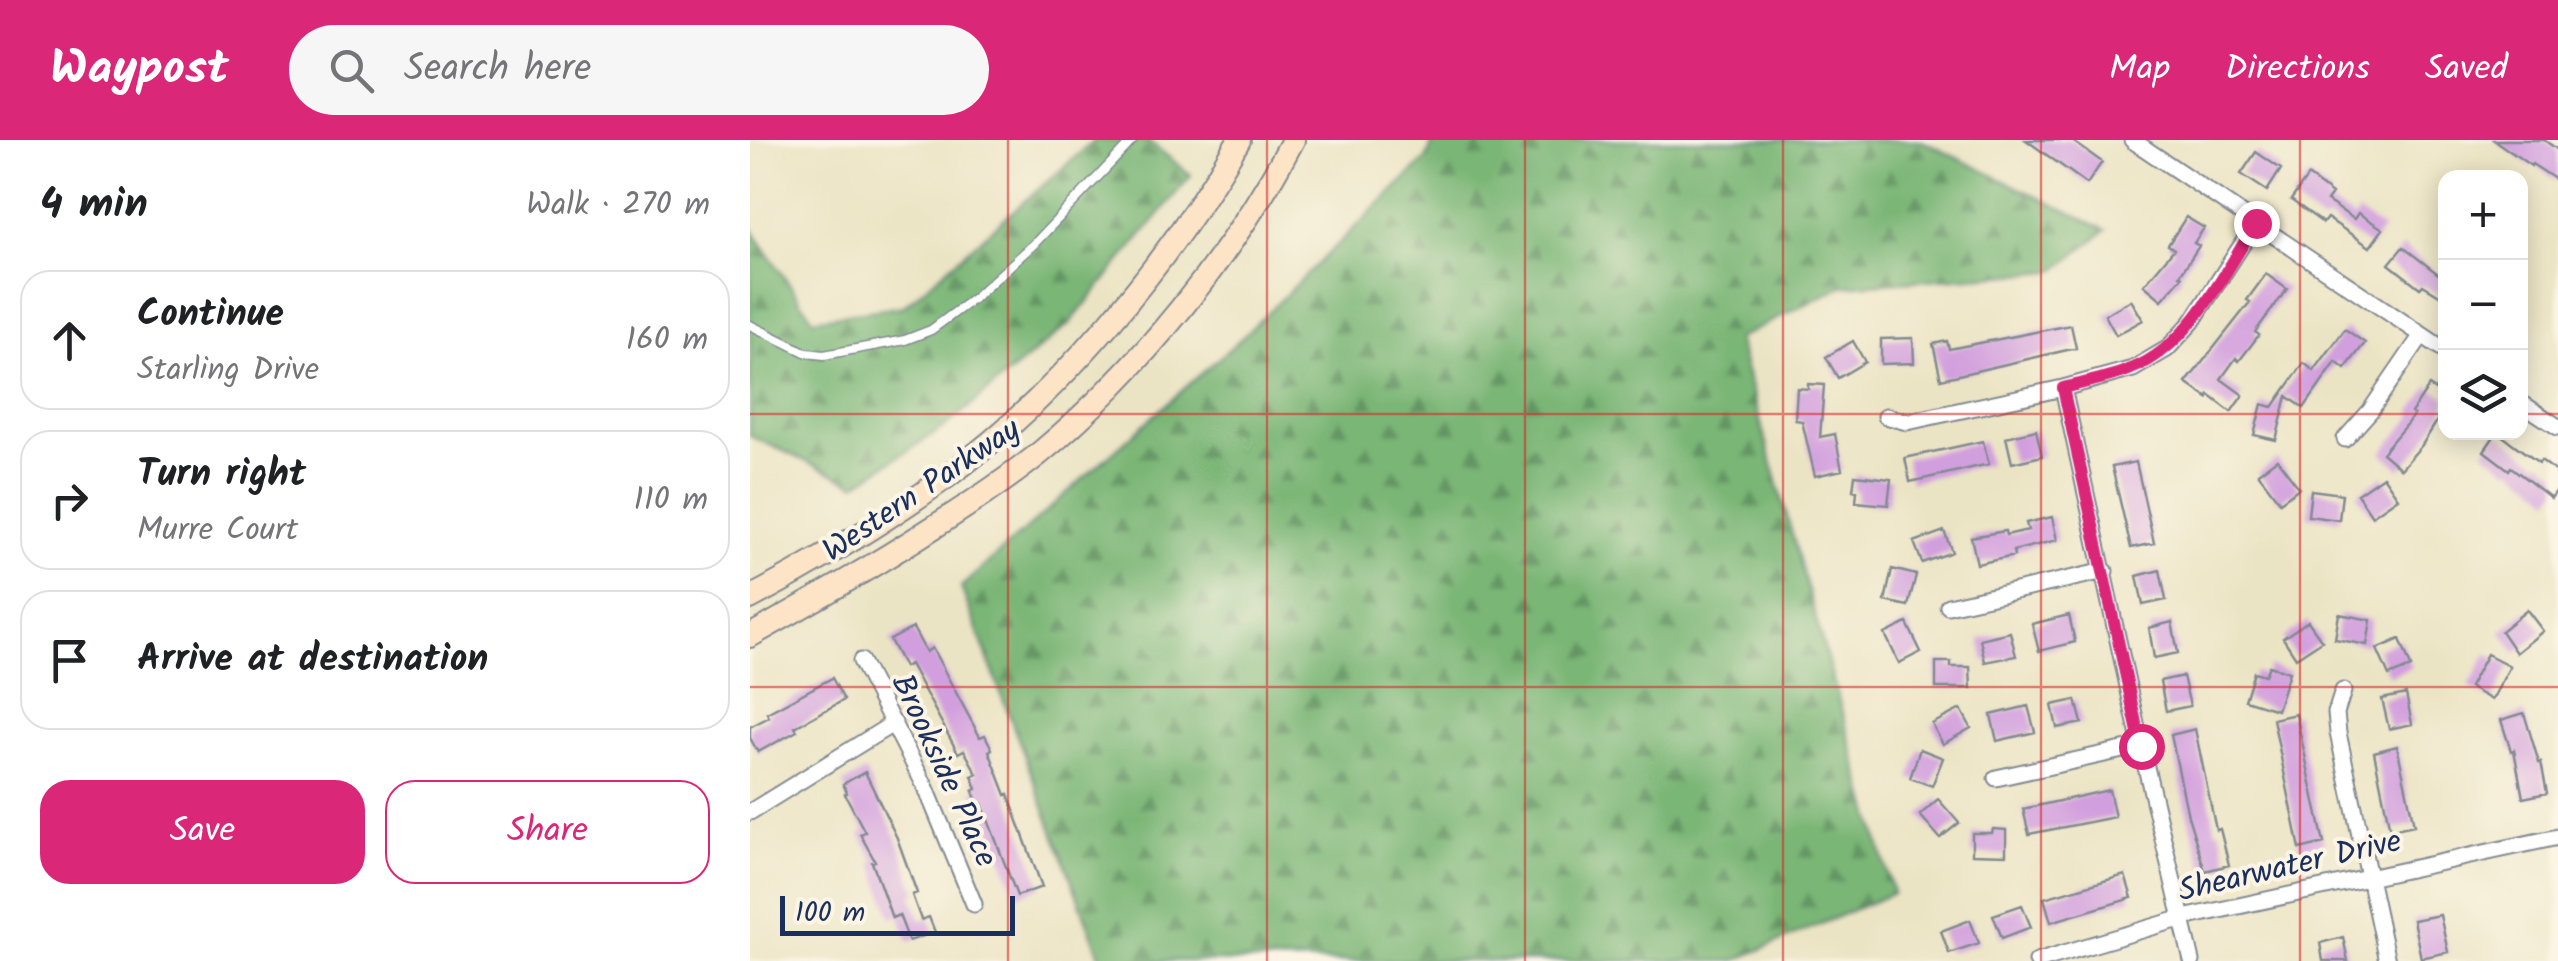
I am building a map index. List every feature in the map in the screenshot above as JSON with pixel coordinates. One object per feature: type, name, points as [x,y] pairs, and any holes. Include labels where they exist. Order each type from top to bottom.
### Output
[{"type":"main road","name":"Western Parkway","points":[[750,598],[946,477],[1073,365],[1208,194],[1239,140]]},
{"type":"main road","name":"Western Parkway","points":[[750,636],[854,578],[980,498],[1041,452],[1128,372],[1211,269],[1260,200],[1293,140]]},
{"type":"street","points":[[2132,140],[2438,345]]},
{"type":"street","points":[[1886,416],[1907,422],[2133,369],[2167,349],[2192,322],[2256,223]]},
{"type":"street","points":[[2345,439],[2370,411],[2422,334]]},
{"type":"street","points":[[2063,388],[2192,961]]},
{"type":"street","points":[[2528,407],[2558,427]]},
{"type":"street","points":[[1948,606],[2104,571]]},
{"type":"street","name":"Brookside Place","points":[[861,662],[926,788],[974,904]]},
{"type":"street","points":[[2343,691],[2336,713],[2338,732],[2387,961]]},
{"type":"street","points":[[750,812],[894,722]]},
{"type":"street","points":[[1996,778],[2141,746]]},
{"type":"street","name":"Shearwater Drive","points":[[2037,961],[2183,918],[2558,837]]},
{"type":"lane","points":[[750,325],[807,353],[824,355],[905,340],[930,330],[973,299],[1034,244],[1133,140]]},
{"type":"green space","points":[[1095,140],[1147,140],[1191,175],[1070,323],[947,425],[856,484],[750,436],[750,227],[813,319],[904,306]]},
{"type":"green space","points":[[1434,140],[1920,140],[2106,230],[2055,271],[1842,286],[1737,339],[1893,893],[1734,961],[1102,961],[961,587],[1238,341],[1426,159]]},
{"type":"building","points":[[2026,140],[2071,140],[2102,162],[2087,184]]},
{"type":"building","points":[[2494,140],[2544,140],[2558,150],[2558,181],[2531,166]]},
{"type":"building","points":[[2256,152],[2281,169],[2267,191],[2241,174]]},
{"type":"building","points":[[2308,176],[2332,194],[2327,201],[2354,219],[2358,213],[2383,229],[2370,247],[2327,218],[2323,223],[2291,200]]},
{"type":"building","points":[[2186,217],[2204,228],[2194,243],[2199,246],[2182,277],[2162,300],[2144,285],[2174,249],[2168,245]]},
{"type":"building","points":[[2403,247],[2438,274],[2438,294],[2423,285],[2420,288],[2389,264]]},
{"type":"building","points":[[2266,274],[2287,289],[2255,332],[2259,335],[2221,379],[2243,395],[2231,412],[2186,383],[2250,302],[2247,300]]},
{"type":"building","points":[[2131,300],[2143,320],[2116,335],[2105,315]]},
{"type":"building","points":[[2071,325],[2076,348],[1941,379],[1933,344],[1947,341],[1949,349]]},
{"type":"building","points":[[2345,329],[2365,343],[2345,369],[2336,362],[2304,408],[2287,396],[2276,440],[2254,435],[2262,404],[2273,407],[2304,363],[2314,371]]},
{"type":"building","points":[[1913,338],[1914,363],[1881,364],[1881,339]]},
{"type":"building","points":[[1853,341],[1865,362],[1838,378],[1826,357]]},
{"type":"building","points":[[1808,384],[1824,385],[1820,437],[1835,434],[1842,470],[1815,476],[1802,421],[1795,420],[1797,388],[1808,389]]},
{"type":"building","points":[[2429,386],[2438,392],[2438,420],[2401,469],[2382,453],[2414,415],[2411,413]]},
{"type":"building","points":[[2036,430],[2042,456],[2012,463],[2006,437]]},
{"type":"building","points":[[2492,440],[2508,440],[2558,473],[2558,489],[2551,498],[2484,451]]},
{"type":"building","points":[[1983,441],[1989,464],[1910,482],[1905,458]]},
{"type":"building","points":[[2277,459],[2299,488],[2280,502],[2258,473]]},
{"type":"building","points":[[2136,462],[2154,543],[2131,548],[2112,467]]},
{"type":"building","points":[[1855,475],[1891,479],[1888,505],[1856,502]]},
{"type":"building","points":[[2383,476],[2398,498],[2372,516],[2357,494]]},
{"type":"building","points":[[2311,490],[2342,494],[2339,520],[2308,516]]},
{"type":"building","points":[[2052,517],[2057,540],[1977,564],[1971,537],[2028,530],[2026,523]]},
{"type":"building","points":[[1944,531],[1952,552],[1922,563],[1914,542]]},
{"type":"building","points":[[1892,569],[1916,575],[1908,606],[1885,601]]},
{"type":"building","points":[[2160,570],[2166,600],[2143,605],[2137,576]]},
{"type":"building","points":[[2527,610],[2543,631],[2516,653],[2501,631]]},
{"type":"building","points":[[2339,614],[2371,620],[2367,645],[2335,639]]},
{"type":"building","points":[[2069,615],[2075,642],[2039,651],[2032,624]]},
{"type":"building","points":[[2308,621],[2322,641],[2296,658],[2283,638]]},
{"type":"building","points":[[2172,622],[2178,653],[2154,658],[2149,628]]},
{"type":"building","points":[[1907,623],[1921,652],[1899,663],[1885,634]]},
{"type":"building","points":[[913,628],[926,652],[932,648],[980,737],[985,735],[992,749],[989,751],[1042,887],[1017,896],[982,804],[978,805],[973,791],[977,789],[972,776],[977,774],[964,750],[958,753],[910,664],[904,667],[890,640]]},
{"type":"building","points":[[2010,632],[2016,656],[1985,662],[1980,639]]},
{"type":"building","points":[[2400,639],[2411,667],[2389,676],[2377,649]]},
{"type":"building","points":[[2487,654],[2510,666],[2492,700],[2469,687]]},
{"type":"building","points":[[1936,662],[1970,667],[1971,688],[1936,688]]},
{"type":"building","points":[[2269,666],[2289,672],[2277,710],[2245,700],[2254,672],[2265,675]]},
{"type":"building","points":[[2183,676],[2190,706],[2166,711],[2160,681]]},
{"type":"building","points":[[832,678],[844,700],[758,752],[750,738],[750,727],[769,717],[767,713]]},
{"type":"building","points":[[2406,694],[2412,724],[2389,729],[2382,699]]},
{"type":"building","points":[[2076,700],[2082,723],[2057,728],[2052,705]]},
{"type":"building","points":[[2028,706],[2035,732],[1997,741],[1991,715]]},
{"type":"building","points":[[1961,709],[1971,728],[1943,744],[1932,724]]},
{"type":"building","points":[[2524,713],[2547,793],[2523,798],[2514,750],[2511,751],[2501,720]]},
{"type":"building","points":[[2296,714],[2324,843],[2300,849],[2273,719]]},
{"type":"building","points":[[2195,729],[2216,830],[2220,829],[2229,865],[2205,871],[2188,816],[2171,735]]},
{"type":"building","points":[[2397,746],[2414,825],[2390,830],[2374,752]]},
{"type":"building","points":[[1920,749],[1943,758],[1932,786],[1910,778]]},
{"type":"building","points":[[865,772],[897,838],[917,893],[912,895],[921,920],[929,917],[935,932],[909,941],[899,915],[892,918],[872,862],[875,861],[860,834],[865,832],[843,784]]},
{"type":"building","points":[[2109,790],[2115,817],[2029,834],[2023,809]]},
{"type":"building","points":[[1938,799],[1959,823],[1940,838],[1920,815]]},
{"type":"building","points":[[1993,829],[2006,830],[2006,855],[1972,854],[1972,833],[1992,833]]},
{"type":"building","points":[[2125,875],[2132,898],[2051,922],[2044,898]]},
{"type":"building","points":[[2022,905],[2031,927],[2002,938],[1993,915]]},
{"type":"building","points":[[2440,915],[2448,952],[2421,958],[2413,920]]},
{"type":"building","points":[[1970,920],[1979,943],[1949,953],[1941,931]]},
{"type":"building","points":[[2343,937],[2348,961],[2323,961],[2320,943]]},
{"type":"route","points":[[2141,746],[2063,388],[2133,369],[2167,349],[2192,322],[2256,223]]}]
